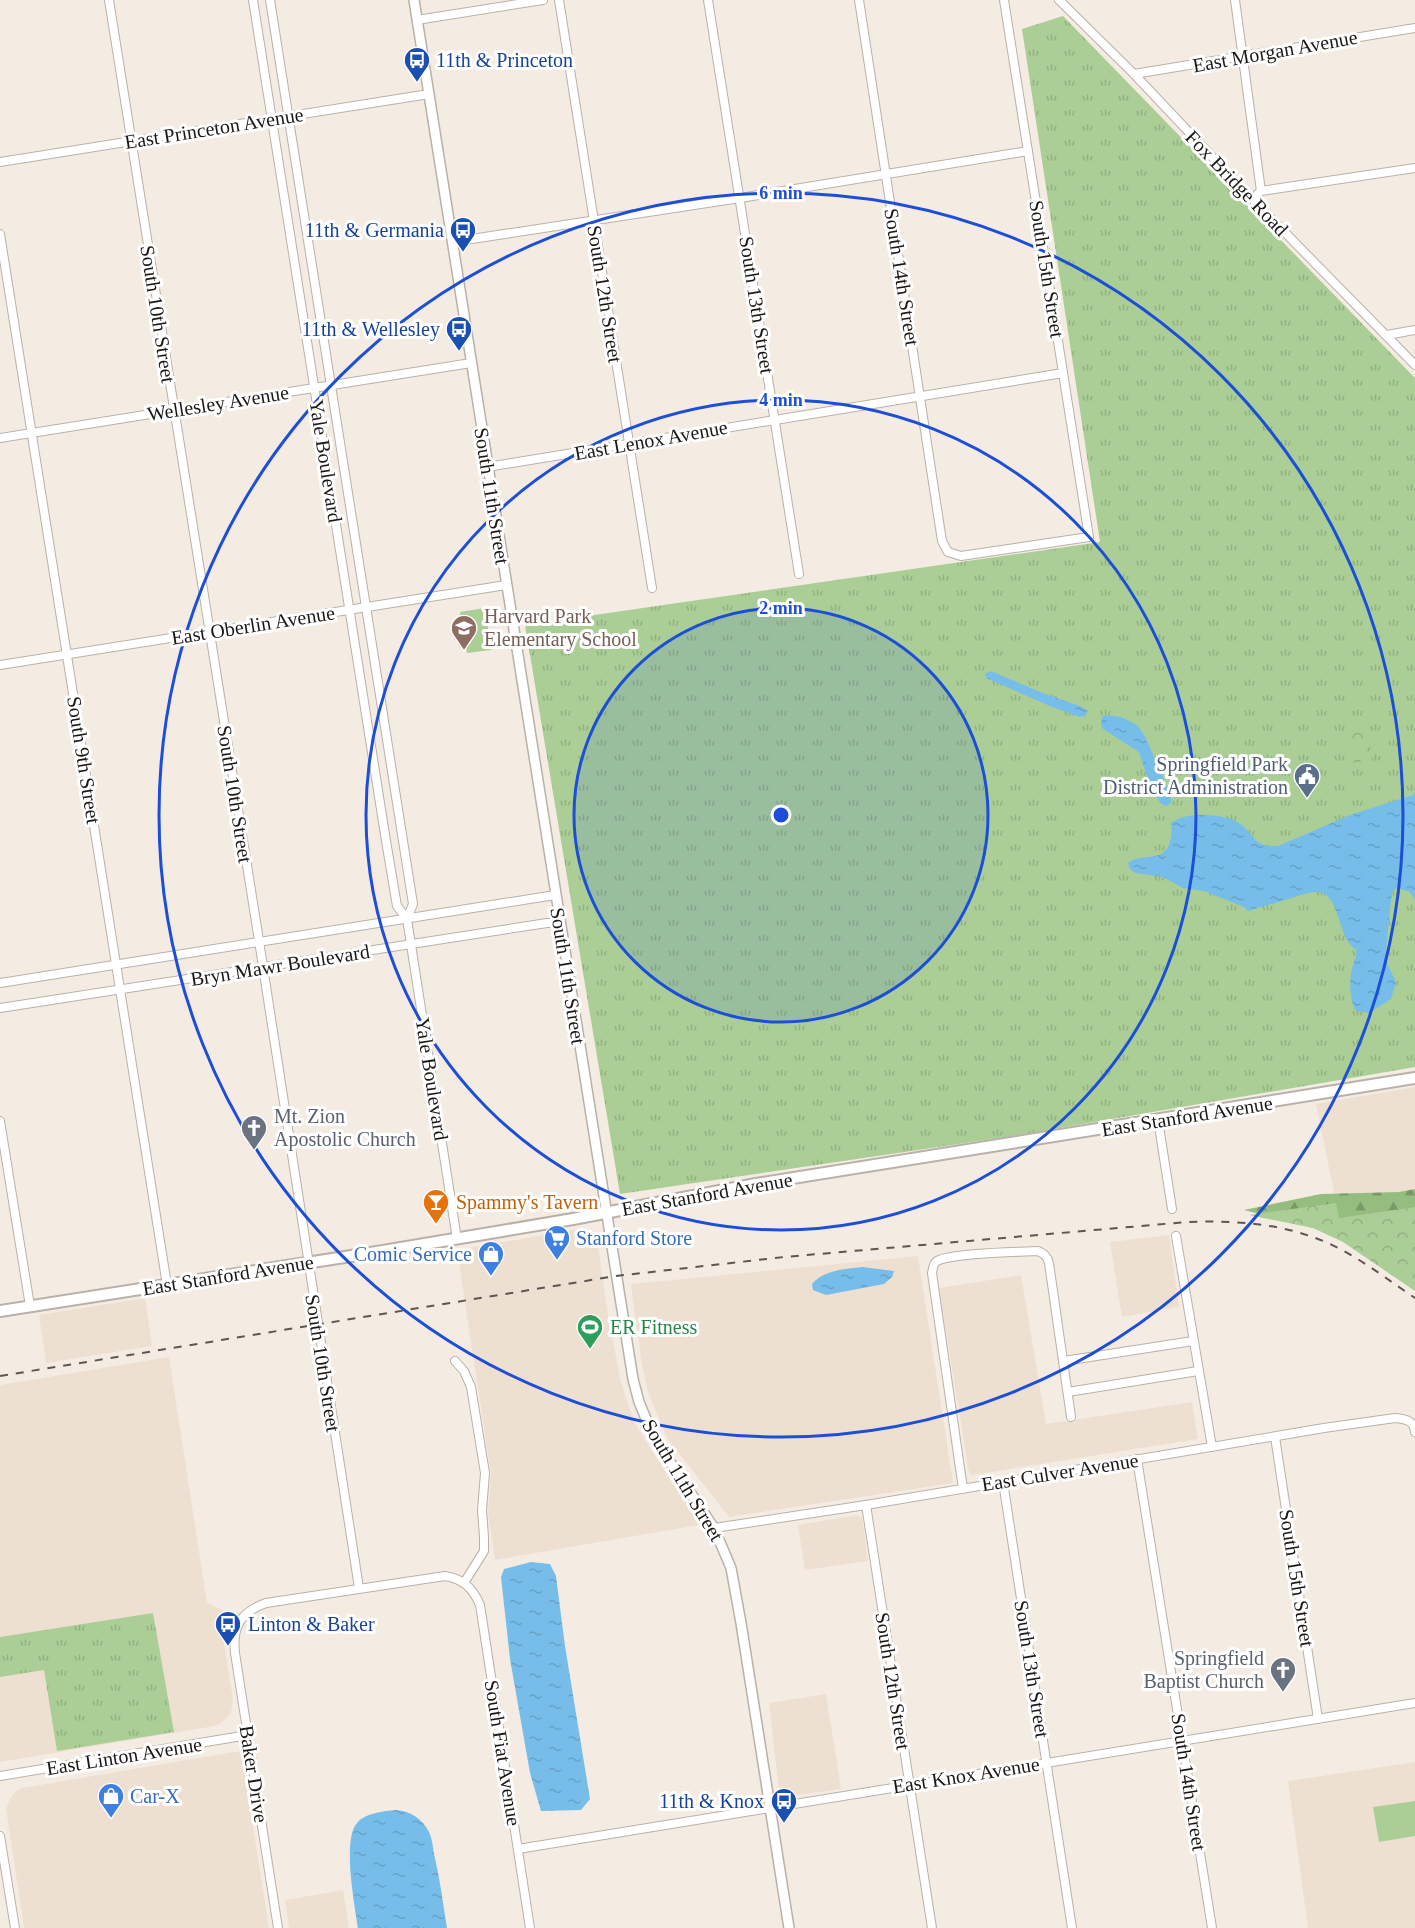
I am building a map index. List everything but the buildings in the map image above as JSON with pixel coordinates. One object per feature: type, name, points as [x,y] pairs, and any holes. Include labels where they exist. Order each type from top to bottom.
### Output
[{"type":"main road","name":"East Stanford Avenue","points":[[0,1311],[457,1239],[756,1184],[1415,1078]]},
{"type":"street","name":"South 10th Street","points":[[109,0],[359,1588]]},
{"type":"street","name":"Yale Boulevard","points":[[253,0],[397,906],[407,919],[457,1239]]},
{"type":"street","name":"Yale Boulevard","points":[[270,0],[413,904],[407,919]]},
{"type":"street","name":"South 11th Street","points":[[414,0],[633,1379],[639,1402],[654,1438],[714,1528],[727,1557],[735,1583],[789,1928]]},
{"type":"street","points":[[417,20],[543,0]]},
{"type":"street","name":"South 12th Street","points":[[559,0],[652,588]]},
{"type":"street","name":"South 13th Street","points":[[708,0],[799,574]]},
{"type":"street","name":"South 14th Street","points":[[859,0],[940,531],[944,547],[948,552]]},
{"type":"street","name":"South 15th Street","points":[[948,552],[970,556],[1089,537],[1005,0]]},
{"type":"street","name":"Fox Bridge Road","points":[[1059,0],[1134,74],[1252,199],[1415,365]]},
{"type":"street","points":[[1235,0],[1262,191]]},
{"type":"street","name":"East Morgan Avenue","points":[[1134,74],[1415,28]]},
{"type":"street","name":"East Princeton Avenue","points":[[0,162],[429,94]]},
{"type":"street","points":[[452,242],[1028,151]]},
{"type":"street","points":[[1252,199],[1262,191],[1415,168]]},
{"type":"street","name":"South 9th Street","points":[[0,234],[167,1285]]},
{"type":"street","points":[[1387,335],[1415,330]]},
{"type":"street","name":"Wellesley Avenue","points":[[0,438],[471,363]]},
{"type":"street","name":"East Lenox Avenue","points":[[488,467],[1063,373]]},
{"type":"street","name":"East Oberlin Avenue","points":[[0,665],[506,585]]},
{"type":"street","name":"Bryn Mawr Boulevard","points":[[0,983],[555,896]]},
{"type":"street","name":"Bryn Mawr Boulevard","points":[[0,1008],[546,923],[560,923]]},
{"type":"street","points":[[1158,1120],[1172,1209]]},
{"type":"street","points":[[0,1121],[30,1306]]},
{"type":"street","points":[[1176,1236],[1212,1447]]},
{"type":"street","points":[[963,1489],[932,1274],[933,1266],[937,1261],[958,1256],[1038,1251],[1044,1253],[1050,1270],[1071,1417]]},
{"type":"street","points":[[1064,1361],[1193,1341]]},
{"type":"street","points":[[359,1588],[438,1576],[453,1577],[464,1583],[484,1551],[482,1510],[485,1473],[471,1386],[464,1371],[455,1361]]},
{"type":"street","points":[[1068,1392],[1198,1371]]},
{"type":"street","name":"East Culver Avenue","points":[[714,1528],[1395,1418],[1405,1419],[1414,1427],[1415,1432]]},
{"type":"street","name":"South 15th Street","points":[[1275,1437],[1318,1719]]},
{"type":"street","name":"South 14th Street","points":[[1137,1459],[1212,1928]]},
{"type":"street","name":"South 13th Street","points":[[1003,1482],[1072,1928]]},
{"type":"street","name":"South 12th Street","points":[[866,1505],[932,1928]]},
{"type":"street","name":"South Fiat Avenue","points":[[464,1583],[471,1589],[480,1605],[530,1928]]},
{"type":"street","name":"Baker Drive","points":[[278,1928],[234,1647],[235,1634],[240,1621],[252,1608],[359,1588]]},
{"type":"street","name":"East Knox Avenue","points":[[518,1849],[1415,1703]]},
{"type":"street","name":"East Linton Avenue","points":[[0,1776],[248,1735]]},
{"type":"street","points":[[0,1836],[15,1928]]},
{"type":"shaded area","points":[[1415,1087],[1415,1207],[1339,1218],[1316,1104]]},
{"type":"shaded area","points":[[584,1228],[593,1232],[597,1239],[608,1316],[621,1382],[634,1422],[699,1525],[495,1560],[488,1512],[491,1474],[457,1250]]},
{"type":"shaded area","points":[[1169,1235],[1179,1307],[1122,1317],[1110,1242]]},
{"type":"shaded area","points":[[918,1256],[953,1483],[729,1517],[667,1438],[648,1392],[642,1366],[631,1284]]},
{"type":"shaded area","points":[[1021,1275],[1046,1424],[1192,1402],[1198,1439],[973,1475],[969,1473],[939,1288]]},
{"type":"shaded area","points":[[145,1298],[152,1346],[46,1363],[39,1315]]},
{"type":"shaded area","points":[[169,1357],[207,1603],[232,1615],[226,1629],[224,1644],[233,1699],[231,1713],[215,1726],[0,1762],[0,1385]]},
{"type":"shaded area","points":[[857,1515],[862,1518],[868,1561],[805,1570],[798,1525]]},
{"type":"shaded area","points":[[826,1694],[841,1789],[784,1795],[779,1790],[769,1703]]},
{"type":"shaded area","points":[[239,1752],[242,1756],[269,1928],[24,1928],[6,1809],[16,1791],[22,1788]]},
{"type":"shaded area","points":[[1415,1762],[1415,1928],[1308,1928],[1288,1781]]},
{"type":"shaded area","points":[[343,1890],[349,1928],[289,1928],[285,1900]]},
{"type":"green space","points":[[1063,16],[1415,378],[1415,1067],[1019,1135],[620,1194],[525,625],[1100,542],[1022,29]]},
{"type":"green space","points":[[485,608],[491,650],[467,653],[460,612]]},
{"type":"green space","points":[[1369,729],[1372,761],[1349,763],[1346,731]]},
{"type":"green space","points":[[1415,1189],[1415,1289],[1346,1242],[1321,1230],[1244,1210],[1321,1194],[1399,1192]]},
{"type":"green space","points":[[1336,1203],[1339,1218],[1415,1207],[1415,1291],[1343,1242],[1313,1228],[1249,1215]]},
{"type":"green space","points":[[153,1613],[174,1732],[57,1751],[44,1670],[0,1677],[0,1637]]},
{"type":"green space","points":[[1415,1801],[1415,1836],[1379,1842],[1373,1807]]},
{"type":"water","points":[[991,671],[1088,711],[1085,716],[1080,717],[1052,707],[986,678],[985,674]]},
{"type":"water","points":[[1107,715],[1121,717],[1137,725],[1145,736],[1171,796],[1171,803],[1166,806],[1160,803],[1149,782],[1139,752],[1103,729],[1102,717]]},
{"type":"water","points":[[1415,792],[1415,900],[1410,892],[1397,888],[1392,892],[1385,959],[1396,982],[1391,999],[1369,1013],[1356,1011],[1354,1006],[1350,982],[1356,950],[1346,938],[1330,899],[1324,894],[1308,893],[1248,911],[1244,907],[1204,891],[1183,888],[1163,877],[1135,873],[1130,869],[1128,863],[1138,858],[1155,856],[1164,852],[1171,838],[1171,822],[1184,817],[1204,815],[1228,818],[1239,823],[1263,845],[1278,846],[1350,815],[1413,795]]},
{"type":"water","points":[[862,1267],[894,1271],[892,1277],[884,1284],[826,1295],[813,1290],[812,1284],[822,1276],[835,1271]]},
{"type":"water","points":[[531,1562],[550,1564],[556,1576],[590,1799],[581,1810],[541,1811],[530,1773],[510,1659],[501,1577],[504,1569]]},
{"type":"water","points":[[396,1810],[415,1816],[430,1834],[447,1928],[358,1928],[350,1858],[353,1831],[357,1823],[365,1817]]},
{"type":"railway","points":[[0,1376],[616,1276],[784,1257],[1187,1222],[1247,1223],[1305,1234],[1352,1255],[1415,1298]]},
{"type":"place","name":"11th & Princeton","points":[[417,83]]},
{"type":"place","name":"11th & Germania","points":[[463,253]]},
{"type":"place","name":"11th & Wellesley","points":[[459,352]]},
{"type":"place","name":"Harvard Park Elementary School","points":[[464,651]]},
{"type":"place","name":"Springfield Park District Administration","points":[[1307,799]]},
{"type":"place","name":"Mt. Zion Apostolic Church","points":[[254,1151]]},
{"type":"place","name":"Spammy's Tavern","points":[[436,1225]]},
{"type":"place","name":"Stanford Store","points":[[557,1261]]},
{"type":"place","name":"Comic Service","points":[[491,1277]]},
{"type":"place","name":"ER Fitness","points":[[590,1350]]},
{"type":"place","name":"Linton & Baker","points":[[228,1647]]},
{"type":"place","name":"Springfield Baptist Church","points":[[1283,1693]]},
{"type":"place","name":"Car-X","points":[[111,1819]]},
{"type":"place","name":"11th & Knox","points":[[784,1824]]}]
